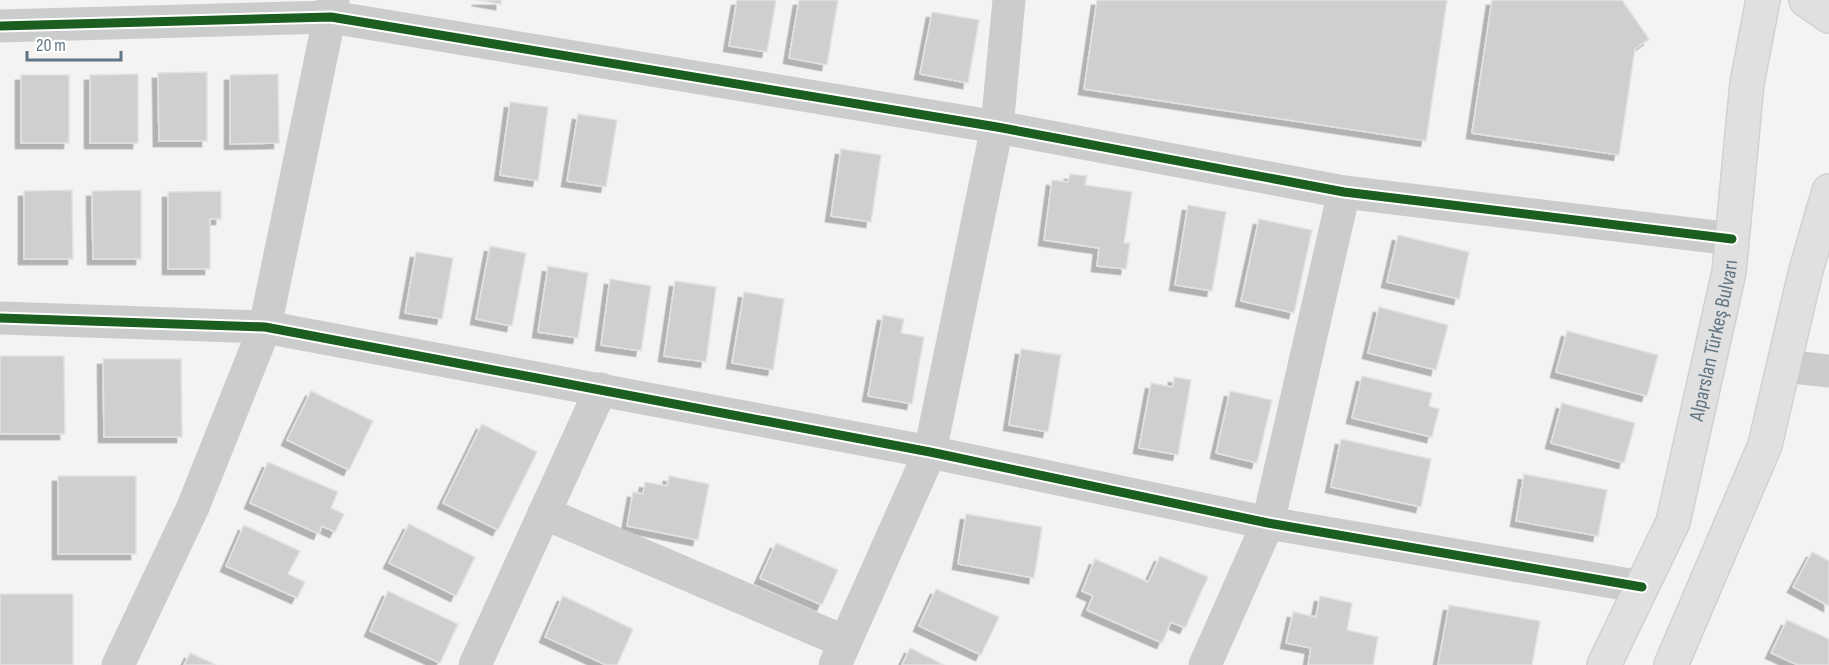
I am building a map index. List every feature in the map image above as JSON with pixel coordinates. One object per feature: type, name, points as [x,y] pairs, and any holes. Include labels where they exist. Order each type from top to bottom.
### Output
[{"type":"main road","name":"Alparslan Türkeş Bulvarı","points":[[1604,665],[1673,522],[1729,272],[1747,82],[1763,0]]},
{"type":"main road","points":[[1806,0],[1829,16]]},
{"type":"main road","points":[[1671,665],[1765,445],[1784,366],[1818,260],[1829,191]]},
{"type":"street","points":[[544,513],[840,654],[930,452],[997,128],[1009,0]]},
{"type":"street","points":[[118,665],[193,507],[265,327],[332,9]]},
{"type":"street","points":[[0,26],[332,9],[1344,192],[1732,239]]},
{"type":"street","points":[[1205,665],[1268,523],[1344,192]]},
{"type":"street","points":[[0,318],[265,327],[930,452],[1268,523],[1642,587]]},
{"type":"street","points":[[1784,366],[1829,371]]},
{"type":"street","points":[[475,665],[600,389]]},
{"type":"building","points":[[477,0],[501,0],[501,4]]},
{"type":"building","points":[[737,0],[776,0],[767,52],[729,46]]},
{"type":"building","points":[[799,0],[838,0],[827,65],[789,58]]},
{"type":"building","points":[[1097,0],[1447,0],[1426,141],[1084,89]]},
{"type":"building","points":[[1492,0],[1622,0],[1649,39],[1635,49],[1619,155],[1472,133]]},
{"type":"building","points":[[932,12],[979,20],[968,83],[920,74]]},
{"type":"building","points":[[207,72],[207,141],[159,141],[158,73]]},
{"type":"building","points":[[138,74],[138,143],[90,143],[90,75]]},
{"type":"building","points":[[278,74],[279,143],[230,144],[230,75]]},
{"type":"building","points":[[21,75],[69,75],[69,143],[21,143]]},
{"type":"building","points":[[510,102],[548,107],[538,181],[500,175]]},
{"type":"building","points":[[578,114],[617,120],[606,187],[567,181]]},
{"type":"building","points":[[841,149],[881,155],[871,222],[831,216]]},
{"type":"building","points":[[1070,174],[1087,176],[1085,185],[1132,192],[1124,243],[1130,243],[1126,269],[1097,266],[1099,248],[1044,240],[1052,180],[1068,182]]},
{"type":"building","points":[[72,190],[73,259],[24,259],[24,191]]},
{"type":"building","points":[[141,190],[141,259],[93,259],[92,191]]},
{"type":"building","points":[[221,191],[221,219],[210,219],[210,269],[168,269],[168,192]]},
{"type":"building","points":[[1188,205],[1226,212],[1212,291],[1175,285]]},
{"type":"building","points":[[1259,219],[1312,230],[1294,313],[1241,301]]},
{"type":"building","points":[[1398,235],[1469,252],[1459,299],[1387,282]]},
{"type":"building","points":[[490,246],[526,253],[512,326],[476,319]]},
{"type":"building","points":[[416,252],[453,258],[442,319],[405,313]]},
{"type":"building","points":[[548,266],[588,273],[578,338],[538,332]]},
{"type":"building","points":[[610,279],[651,286],[641,351],[601,345]]},
{"type":"building","points":[[675,281],[716,287],[706,362],[664,356]]},
{"type":"building","points":[[744,292],[784,299],[773,370],[732,363]]},
{"type":"building","points":[[1379,307],[1448,325],[1436,370],[1368,353]]},
{"type":"building","points":[[883,315],[904,319],[901,333],[924,337],[912,404],[868,396]]},
{"type":"building","points":[[1567,331],[1658,355],[1647,396],[1556,372]]},
{"type":"building","points":[[1021,349],[1061,355],[1048,432],[1009,425]]},
{"type":"building","points":[[0,356],[64,356],[65,434],[0,434]]},
{"type":"building","points":[[103,359],[181,359],[182,437],[104,437]]},
{"type":"building","points":[[1362,376],[1432,393],[1429,406],[1439,409],[1432,437],[1352,418]]},
{"type":"building","points":[[1174,377],[1191,380],[1178,455],[1139,448],[1151,383],[1173,387]]},
{"type":"building","points":[[311,391],[373,421],[349,470],[287,440]]},
{"type":"building","points":[[1230,391],[1272,400],[1257,463],[1216,453]]},
{"type":"building","points":[[1562,403],[1635,423],[1624,463],[1551,443]]},
{"type":"building","points":[[482,424],[537,452],[498,530],[443,503]]},
{"type":"building","points":[[1341,439],[1431,459],[1421,507],[1331,487]]},
{"type":"building","points":[[268,462],[338,492],[331,508],[344,514],[335,532],[322,526],[319,534],[250,503]]},
{"type":"building","points":[[1524,474],[1607,490],[1598,536],[1516,521]]},
{"type":"building","points":[[58,476],[136,476],[136,554],[58,554]]},
{"type":"building","points":[[669,476],[709,484],[698,540],[627,526],[633,492],[643,494],[645,482],[667,486]]},
{"type":"building","points":[[966,514],[1042,527],[1034,578],[958,564]]},
{"type":"building","points":[[409,524],[475,557],[456,596],[389,563]]},
{"type":"building","points":[[244,525],[300,551],[288,574],[305,582],[297,598],[226,566]]},
{"type":"building","points":[[776,543],[838,570],[822,605],[760,578]]},
{"type":"building","points":[[1812,552],[1829,561],[1829,606],[1793,587]]},
{"type":"building","points":[[1160,556],[1208,577],[1185,628],[1171,622],[1162,643],[1087,610],[1093,596],[1082,591],[1095,559],[1148,582]]},
{"type":"building","points":[[936,589],[999,617],[981,655],[919,626]]},
{"type":"building","points":[[388,591],[458,624],[440,663],[370,631]]},
{"type":"building","points":[[0,594],[73,594],[73,665],[0,665]]},
{"type":"building","points":[[563,596],[633,629],[617,665],[606,665],[545,637]]},
{"type":"building","points":[[1320,596],[1352,603],[1347,630],[1378,637],[1373,665],[1308,665],[1311,648],[1286,643],[1293,612],[1316,617]]},
{"type":"building","points":[[1449,605],[1540,621],[1532,665],[1438,665]]},
{"type":"building","points":[[1787,620],[1829,639],[1829,665],[1798,665],[1771,653]]},
{"type":"building","points":[[910,648],[944,665],[902,665]]},
{"type":"building","points":[[190,653],[216,665],[184,665]]},
{"type":"cycle path","points":[[0,26],[331,17],[997,127],[1344,192],[1732,239]]},
{"type":"cycle path","points":[[0,318],[265,327],[930,452],[1268,523],[1642,587]]}]
